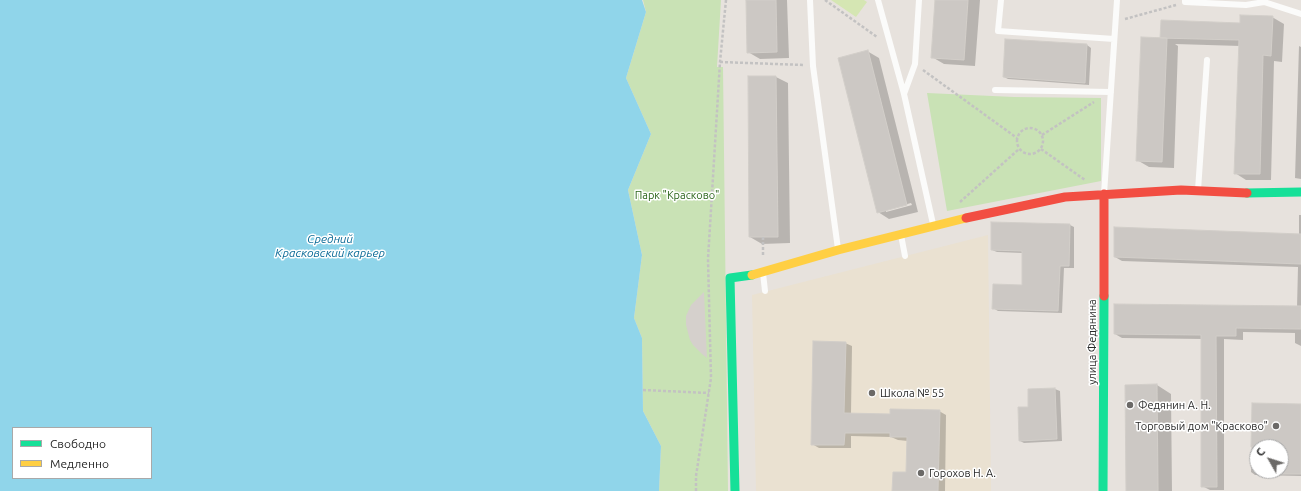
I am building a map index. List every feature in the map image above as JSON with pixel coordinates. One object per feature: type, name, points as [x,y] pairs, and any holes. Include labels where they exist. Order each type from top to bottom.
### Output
[{"type":"street","points":[[735,491],[730,278],[746,277],[838,250],[901,236],[934,226],[1065,197],[1181,190],[1244,193],[1301,192]]},
{"type":"street","name":"улица Федянина","points":[[1103,491],[1104,194]]},
{"type":"lane","points":[[810,0],[813,66],[838,250]]},
{"type":"lane","points":[[878,0],[904,94],[934,226]]},
{"type":"lane","points":[[904,94],[915,64],[918,0]]},
{"type":"lane","points":[[1001,0],[998,31],[1114,40]]},
{"type":"lane","name":"улица Федянина","points":[[1104,194],[1116,0]]},
{"type":"lane","points":[[1185,1],[1246,5],[1264,1],[1301,14]]},
{"type":"lane","points":[[1198,191],[1207,60]]},
{"type":"lane","points":[[995,90],[1111,92]]},
{"type":"lane","points":[[901,236],[905,256]]},
{"type":"lane","points":[[763,272],[765,292]]},
{"type":"path","points":[[696,491],[696,476],[711,378],[708,259],[720,62],[726,0]]},
{"type":"path","points":[[1115,21],[1185,1]]},
{"type":"path","points":[[720,62],[813,66]]},
{"type":"path","points":[[1042,135],[1111,92]]},
{"type":"path","points":[[1034,128],[1042,135],[1043,145],[1041,149],[1033,154],[1028,154],[1019,149],[1017,138],[1023,129],[1034,128]]},
{"type":"path","points":[[956,205],[1019,149]]},
{"type":"path","points":[[1041,149],[1085,180]]},
{"type":"path","points":[[763,237],[763,257]]},
{"type":"path","points":[[643,390],[709,394]]},
{"type":"shaded area","name":"Школа № 55","points":[[988,235],[991,491],[756,491],[752,295]]},
{"type":"shaded area","points":[[704,292],[707,358],[693,345],[686,325],[686,316],[691,305]]},
{"type":"green space","name":"Парк \"Красково\"","points":[[643,0],[721,0],[717,67],[723,67],[728,491],[659,491],[661,446],[643,411],[642,338],[634,318],[642,255],[628,190],[651,134],[626,78],[646,12]]},
{"type":"green space","points":[[831,0],[864,0],[867,2],[856,17]]},
{"type":"green space","points":[[927,93],[1014,97],[1101,98],[1101,181],[947,211]]},
{"type":"water","name":"Средний Красковский карьер","points":[[0,0],[642,0],[646,12],[626,78],[651,134],[628,190],[642,255],[634,318],[642,338],[643,411],[661,446],[659,491],[0,491]]},
{"type":"building","points":[[746,0],[776,0],[777,52],[747,53]]},
{"type":"building","points":[[935,0],[968,0],[964,60],[931,58]]},
{"type":"building","points":[[1240,15],[1273,16],[1271,56],[1263,55],[1260,174],[1234,174],[1239,40],[1160,38],[1161,20],[1240,23]]},
{"type":"building","points":[[1141,37],[1167,38],[1162,162],[1136,161]]},
{"type":"building","points":[[1005,39],[1087,44],[1085,83],[1003,77]]},
{"type":"building","points":[[868,50],[907,205],[877,213],[838,58]]},
{"type":"building","points":[[748,76],[776,76],[778,237],[749,237]]},
{"type":"building","points":[[991,222],[1070,224],[1069,266],[1060,266],[1058,311],[992,309],[993,284],[1022,285],[1022,251],[991,250]]},
{"type":"building","points":[[1114,227],[1301,234],[1301,264],[1114,257]]},
{"type":"building","points":[[1114,304],[1301,306],[1301,329],[1236,328],[1236,336],[1216,336],[1217,487],[1201,487],[1201,335],[1114,334]]},
{"type":"building","points":[[813,341],[846,342],[844,413],[890,414],[890,409],[940,410],[938,491],[892,491],[893,472],[906,472],[907,437],[890,437],[890,433],[845,433],[844,445],[811,445]]},
{"type":"building","points":[[1157,384],[1158,491],[1126,491],[1125,385]]},
{"type":"building","points":[[1055,388],[1057,439],[1019,441],[1018,407],[1028,407],[1028,389]]},
{"type":"building","name":"Торговый дом \"Красково\"","points":[[1252,403],[1301,404],[1301,474],[1289,474],[1289,439],[1251,439]]},
{"type":"traffic: fast","points":[[1247,193],[1301,192]]},
{"type":"traffic: fast","points":[[735,491],[730,278],[752,275]]},
{"type":"traffic: fast","points":[[1103,491],[1104,296]]},
{"type":"traffic: slow","points":[[752,275],[838,250],[966,218]]},
{"type":"traffic: jam","points":[[966,218],[1065,197],[1181,190],[1247,193]]},
{"type":"traffic: jam","points":[[1104,194],[1104,296]]},
{"type":"place","name":"Школа № 55","points":[[872,393]]},
{"type":"place","name":"Федянин А. Н.","points":[[1130,405]]},
{"type":"place","name":"Торговый дом \"Красково\"","points":[[1276,426]]},
{"type":"place","name":"Горохов Н. А.","points":[[921,473]]}]
